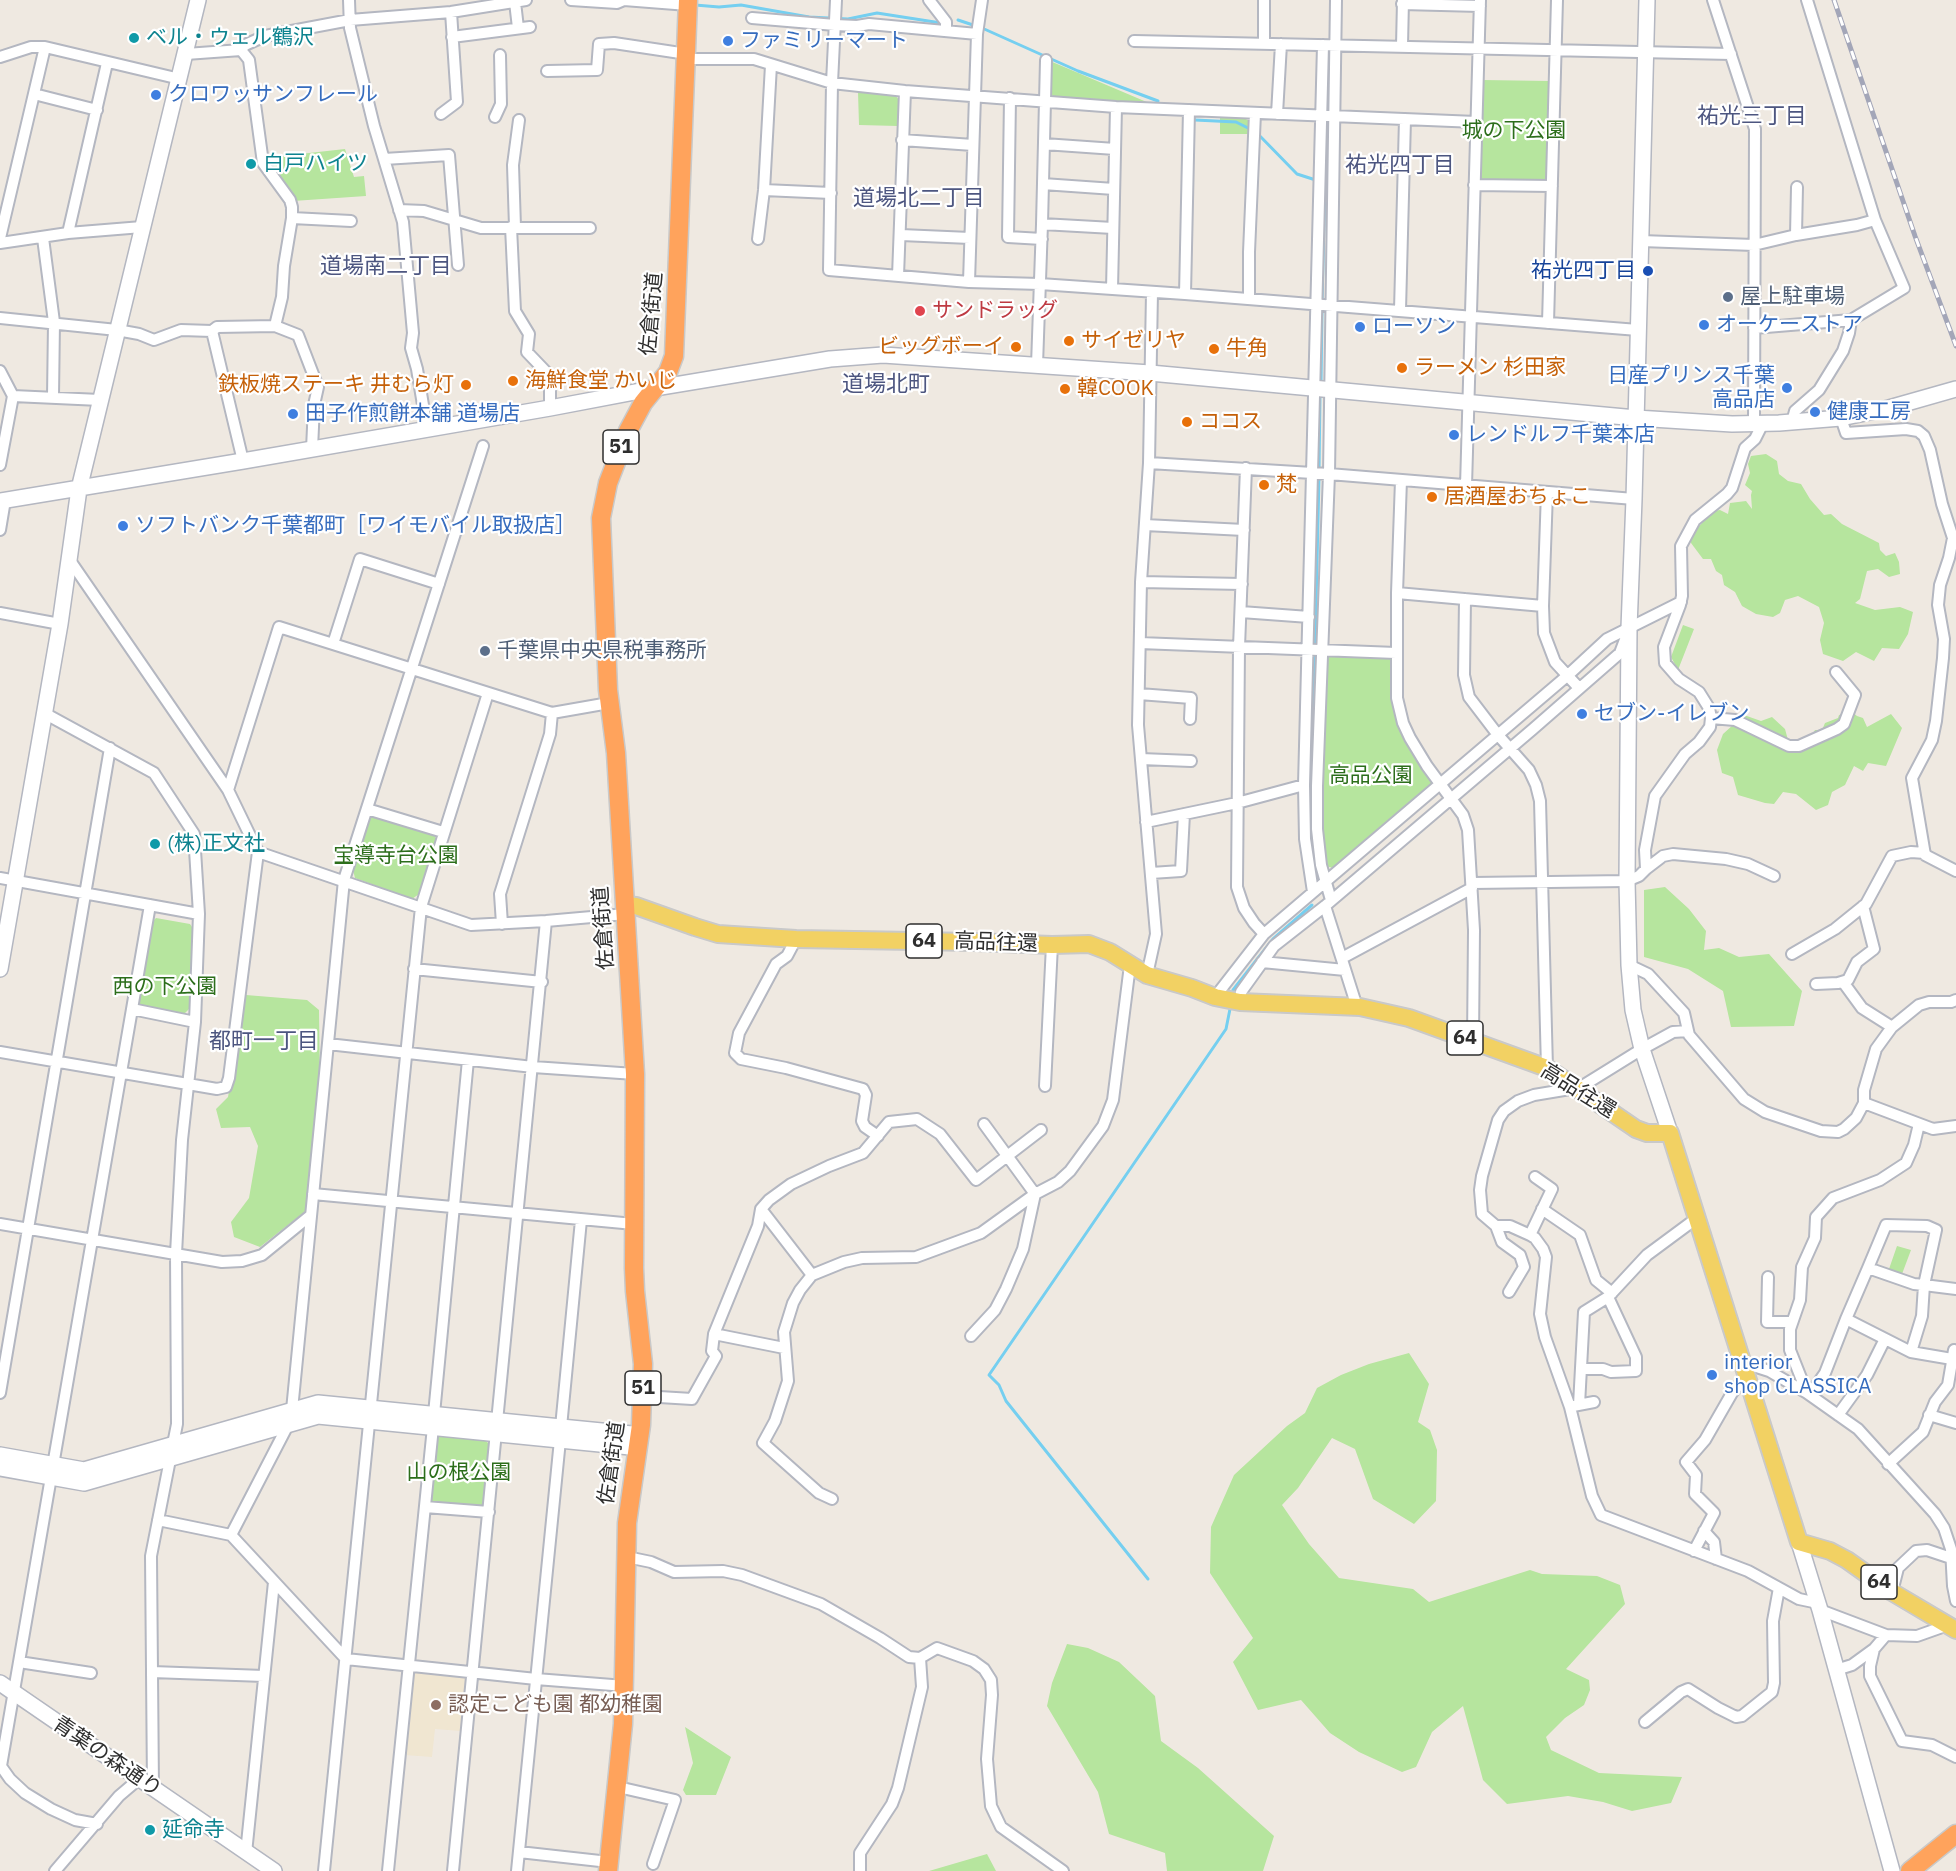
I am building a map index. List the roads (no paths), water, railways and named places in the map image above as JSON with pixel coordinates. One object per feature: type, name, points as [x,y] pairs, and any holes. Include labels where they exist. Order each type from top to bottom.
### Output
[{"type":"highway","name":"佐倉街道","points":[[608,1866],[618,1787],[625,1686],[627,1524],[639,1440],[643,1364],[635,1291],[635,1074],[623,911],[616,753],[609,703],[602,508],[608,483],[628,431],[643,403],[668,372],[675,345],[688,3]]},
{"type":"highway","points":[[1910,1871],[1956,1834]]},
{"type":"main road","name":"高品往還","points":[[623,911],[636,906],[718,934],[796,939],[1089,944],[1110,952],[1147,975],[1215,997]]},
{"type":"main road","name":"64","points":[[1215,997],[1240,1002]]},
{"type":"main road","name":"高品往還","points":[[1240,1002],[1357,1007],[1409,1018],[1547,1068],[1636,1129],[1647,1133],[1670,1133]]},
{"type":"main road","points":[[1670,1133],[1799,1542]]},
{"type":"main road","name":"64","points":[[1799,1542],[1830,1551],[1847,1560],[1892,1592],[1952,1628]]},
{"type":"street","points":[[0,969],[60,624],[79,489],[198,0]]},
{"type":"street","points":[[349,0],[350,20],[369,105],[403,222],[413,333],[411,348],[417,369],[427,429]]},
{"type":"street","points":[[571,0],[617,3],[624,0],[688,3]]},
{"type":"street","points":[[836,0],[832,83],[829,270],[969,282],[1040,284],[1185,294],[1638,330]]},
{"type":"street","points":[[929,0],[946,22],[946,30]]},
{"type":"street","points":[[969,282],[974,96],[977,34],[982,0]]},
{"type":"street","points":[[1264,0],[1264,44]]},
{"type":"street","points":[[1336,0],[1332,307],[1313,473],[1309,617],[1315,649],[1317,829],[1321,866],[1342,958],[1357,1007]]},
{"type":"street","points":[[1548,323],[1557,0]]},
{"type":"street","points":[[1647,0],[1629,628],[1627,881],[1629,965],[1633,1010],[1642,1049],[1670,1133]]},
{"type":"street","points":[[1646,869],[1645,850],[1655,796],[1685,754],[1699,742],[1710,727],[1711,718],[1709,708],[1699,692],[1678,679],[1665,663],[1664,647],[1681,603],[1681,546],[1695,520],[1732,488],[1745,448],[1755,439],[1758,423],[1754,328],[1755,129],[1713,0]]},
{"type":"street","points":[[1754,328],[1851,320],[1904,288],[1875,220],[1807,0]]},
{"type":"street","points":[[186,54],[241,50],[245,45],[265,36],[350,20],[451,12],[520,1],[524,27],[452,37]]},
{"type":"street","points":[[1402,46],[1402,2],[1480,3],[1466,486]]},
{"type":"street","points":[[441,114],[457,102],[451,12]]},
{"type":"street","points":[[752,18],[835,19],[857,26],[868,24],[977,34]]},
{"type":"street","points":[[1134,41],[1731,54]]},
{"type":"street","points":[[547,71],[597,70],[599,44],[614,43],[687,56],[754,59],[832,83],[905,91],[1116,107],[1476,122]]},
{"type":"street","points":[[1277,114],[1281,44]]},
{"type":"street","points":[[1313,892],[1305,839],[1305,785],[1329,474],[1316,305],[1323,45]]},
{"type":"street","points":[[0,57],[31,47],[45,47],[180,79]]},
{"type":"street","points":[[0,238],[45,47]]},
{"type":"street","points":[[241,50],[249,60],[263,163],[290,200],[292,218],[284,266],[282,297],[275,326]]},
{"type":"street","points":[[495,117],[501,104],[500,55]]},
{"type":"street","points":[[1036,365],[1042,239],[1046,60]]},
{"type":"street","points":[[68,233],[107,63]]},
{"type":"street","points":[[758,239],[764,190],[771,65]]},
{"type":"street","points":[[898,276],[905,91]]},
{"type":"street","points":[[34,94],[97,110]]},
{"type":"street","points":[[1010,98],[1008,237],[1042,239]]},
{"type":"street","points":[[1112,289],[1116,107]]},
{"type":"street","points":[[1185,294],[1189,110]]},
{"type":"street","points":[[1249,299],[1255,113]]},
{"type":"street","points":[[1400,310],[1405,119]]},
{"type":"street","points":[[519,120],[513,165],[515,311],[529,334],[527,352],[550,376],[550,408]]},
{"type":"street","points":[[902,140],[973,145]]},
{"type":"street","points":[[1044,144],[1115,148]]},
{"type":"street","points":[[384,159],[449,155],[458,265]]},
{"type":"street","points":[[1043,184],[1114,189]]},
{"type":"street","points":[[1474,185],[1552,186]]},
{"type":"street","points":[[1796,235],[1797,187]]},
{"type":"street","points":[[764,190],[831,193]]},
{"type":"street","points":[[399,210],[424,211],[474,227],[590,228]]},
{"type":"street","points":[[292,218],[351,221]]},
{"type":"street","points":[[1641,241],[1754,245],[1875,220]]},
{"type":"street","points":[[1042,224],[1113,228]]},
{"type":"street","points":[[0,243],[68,233],[142,227]]},
{"type":"street","points":[[901,235],[970,238]]},
{"type":"street","points":[[43,238],[54,322],[53,397]]},
{"type":"street","points":[[1147,975],[1156,934],[1138,725],[1138,694],[1141,582],[1149,463],[1152,292]]},
{"type":"street","points":[[0,318],[117,330],[139,334],[154,340],[181,330],[212,331],[217,327],[275,326],[298,335],[318,387],[314,405],[312,448]]},
{"type":"street","points":[[1792,422],[1795,411],[1819,390],[1843,351],[1851,320]]},
{"type":"street","points":[[212,331],[243,461]]},
{"type":"street","points":[[0,530],[3,501],[830,359],[884,355],[1150,373],[1470,404],[1705,423],[1792,422],[1841,417],[1889,408],[1956,389]]},
{"type":"street","points":[[0,465],[2,441],[13,396],[1,376]]},
{"type":"street","points":[[13,396],[100,400]]},
{"type":"street","points":[[1841,417],[1846,433],[1906,429],[1918,431],[1924,436],[1930,450],[1942,504],[1954,543],[1940,585],[1938,605],[1944,639],[1936,720],[1932,740],[1912,778],[1925,855],[1956,871]]},
{"type":"street","points":[[231,1535],[290,1418],[344,880],[483,446]]},
{"type":"street","points":[[1149,463],[1329,474],[1634,500]]},
{"type":"street","points":[[1246,468],[1239,647],[1237,887],[1244,908],[1264,934]]},
{"type":"street","points":[[1401,480],[1397,593],[1397,698],[1403,723],[1426,766],[1463,815],[1468,830],[1472,886],[1473,1041]]},
{"type":"street","points":[[1547,492],[1544,633],[1555,662],[1579,688]]},
{"type":"street","points":[[1145,525],[1244,530]]},
{"type":"street","points":[[0,1052],[217,1089],[226,1087],[229,1078],[258,852],[228,790],[69,559]]},
{"type":"street","points":[[333,644],[360,559],[438,584]]},
{"type":"street","points":[[1141,582],[1242,584]]},
{"type":"street","points":[[1397,593],[1543,606]]},
{"type":"street","points":[[1465,599],[1464,675],[1468,697],[1529,770],[1540,801],[1547,1068]]},
{"type":"street","points":[[1215,997],[1264,934],[1567,676],[1607,639],[1681,603]]},
{"type":"street","points":[[1241,612],[1309,617]]},
{"type":"street","points":[[0,613],[60,624]]},
{"type":"street","points":[[228,790],[279,627],[552,713],[609,703]]},
{"type":"street","points":[[1240,1002],[1241,992],[1274,946],[1328,903],[1620,653],[1629,628]]},
{"type":"street","points":[[1140,643],[1396,653]]},
{"type":"street","points":[[1711,718],[1735,720],[1789,746],[1799,746],[1844,724],[1855,695],[1836,672]]},
{"type":"street","points":[[324,1871],[421,907],[488,693]]},
{"type":"street","points":[[1138,694],[1191,698],[1190,719]]},
{"type":"street","points":[[45,713],[154,772],[194,834],[199,914],[195,1022],[182,1140],[176,1254],[177,1424],[151,1556],[153,1788]]},
{"type":"street","points":[[502,924],[500,894],[550,734],[552,713]]},
{"type":"street","points":[[0,1393],[110,748]]},
{"type":"street","points":[[1141,759],[1191,761]]},
{"type":"street","points":[[1146,822],[1237,803],[1305,785]]},
{"type":"street","points":[[367,809],[443,832]]},
{"type":"street","points":[[1151,873],[1181,871],[1184,814]]},
{"type":"street","points":[[258,852],[471,925],[546,921],[623,911]]},
{"type":"street","points":[[1792,954],[1835,929],[1863,906],[1892,856],[1911,852],[1925,853]]},
{"type":"street","points":[[1342,958],[1472,886],[1627,881],[1639,876],[1663,856],[1674,854],[1726,859],[1748,864],[1774,876]]},
{"type":"street","points":[[0,878],[199,914]]},
{"type":"street","points":[[97,1824],[75,1820],[51,1809],[25,1792],[10,1779],[0,1766],[150,904]]},
{"type":"street","points":[[1816,984],[1848,980],[1857,962],[1874,949],[1863,906]]},
{"type":"street","points":[[453,1871],[542,982],[546,921]]},
{"type":"street","points":[[796,939],[787,956],[776,964],[744,1023],[739,1033],[735,1053],[741,1059],[786,1068],[863,1089],[866,1095],[862,1121],[865,1127],[878,1136]]},
{"type":"street","points":[[1045,1086],[1052,945]]},
{"type":"street","points":[[1262,962],[1346,970]]},
{"type":"street","points":[[832,1499],[819,1493],[763,1443],[775,1421],[788,1381],[784,1332],[793,1303],[800,1290],[812,1275],[844,1262],[862,1258],[916,1257],[981,1233],[1035,1194],[1058,1182],[1076,1165],[1102,1126],[1113,1100],[1130,965]]},
{"type":"street","points":[[1629,965],[1648,974],[1684,1013],[1689,1035],[1744,1099],[1765,1112],[1821,1131],[1844,1129],[1856,1118],[1864,1103],[1864,1090],[1876,1049],[1892,1027],[1919,1005],[1956,1000]]},
{"type":"street","points":[[414,969],[542,982]]},
{"type":"street","points":[[1844,981],[1862,1008],[1892,1027]]},
{"type":"street","points":[[132,1009],[195,1022]]},
{"type":"street","points":[[1509,1292],[1524,1267],[1520,1255],[1502,1242],[1496,1226],[1482,1214],[1479,1190],[1498,1120],[1504,1111],[1518,1101],[1534,1095],[1559,1089],[1576,1088],[1673,1032],[1688,1031]]},
{"type":"street","points":[[328,1044],[468,1060],[635,1074]]},
{"type":"street","points":[[388,1871],[468,1060]]},
{"type":"street","points":[[1864,1103],[1933,1129],[1956,1126]]},
{"type":"street","points":[[643,1396],[692,1400],[716,1356],[712,1351],[714,1334],[758,1226],[761,1209],[791,1184],[829,1166],[863,1154],[890,1122],[917,1119],[940,1134],[976,1180],[1041,1130]]},
{"type":"street","points":[[971,1336],[995,1310],[1006,1289],[1023,1249],[1035,1194],[984,1124]]},
{"type":"street","points":[[1807,1393],[1790,1350],[1790,1329],[1800,1300],[1802,1267],[1815,1238],[1816,1217],[1833,1198],[1880,1180],[1906,1163],[1914,1145],[1919,1124]]},
{"type":"street","points":[[1530,1235],[1552,1189],[1535,1178]]},
{"type":"street","points":[[313,1194],[634,1224]]},
{"type":"street","points":[[761,1209],[812,1275]]},
{"type":"street","points":[[1542,1209],[1580,1234],[1596,1280],[1610,1295],[1636,1357],[1636,1371],[1611,1372],[1603,1369],[1581,1369]]},
{"type":"street","points":[[0,1224],[222,1262],[242,1261],[262,1256],[311,1215]]},
{"type":"street","points":[[1575,1406],[1581,1369],[1584,1312],[1610,1295],[1647,1256],[1697,1218]]},
{"type":"street","points":[[517,1871],[581,1220]]},
{"type":"street","points":[[1807,1393],[1825,1374],[1886,1225],[1927,1226],[1936,1230],[1924,1285],[1922,1316],[1911,1352]]},
{"type":"street","points":[[1496,1226],[1510,1226],[1535,1238],[1546,1257],[1540,1314],[1545,1337],[1575,1406],[1592,1496],[1600,1515],[1748,1571],[1799,1599],[1886,1635],[1917,1636],[1952,1628]]},
{"type":"street","points":[[1868,1268],[1914,1284],[1956,1289]]},
{"type":"street","points":[[1768,1277],[1767,1322],[1792,1322]]},
{"type":"street","points":[[1846,1319],[1911,1352],[1953,1355],[1948,1385],[1935,1402],[1923,1432],[1888,1464]]},
{"type":"street","points":[[714,1334],[784,1348]]},
{"type":"street","points":[[1838,1415],[1867,1375],[1885,1339]]},
{"type":"street","points":[[1694,1551],[1714,1513],[1695,1494],[1696,1475],[1686,1462],[1705,1440],[1743,1369],[1769,1371],[1807,1393],[1858,1429],[1935,1514],[1944,1528],[1951,1549],[1956,1600]]},
{"type":"street","points":[[1575,1406],[1594,1402]]},
{"type":"street","points":[[0,1468],[84,1470],[172,1451],[290,1418],[318,1403],[370,1415],[560,1433],[632,1434],[639,1440]]},
{"type":"street","points":[[1929,1415],[1956,1423]]},
{"type":"street","points":[[0,1455],[52,1471]]},
{"type":"street","points":[[425,1507],[489,1512]]},
{"type":"street","points":[[158,1521],[231,1535],[346,1659],[625,1686]]},
{"type":"street","points":[[1704,1531],[1714,1542],[1716,1559]]},
{"type":"street","points":[[1799,1542],[1892,1871]]},
{"type":"street","points":[[1892,1592],[1899,1568],[1916,1551],[1927,1550],[1952,1558]]},
{"type":"street","points":[[627,1557],[651,1562],[674,1572],[723,1571],[742,1575],[821,1604],[909,1657],[920,1658],[937,1648],[973,1661],[984,1669],[991,1680],[987,1759],[991,1806],[1001,1827],[1064,1871]]},
{"type":"street","points":[[246,1853],[274,1582]]},
{"type":"street","points":[[1645,1722],[1681,1692],[1688,1689],[1736,1717],[1742,1716],[1772,1692],[1774,1683],[1773,1621],[1779,1588]]},
{"type":"street","points":[[1836,1670],[1852,1665],[1874,1648],[1886,1635]]},
{"type":"street","points":[[1874,1648],[1870,1676],[1902,1741],[1932,1746],[1956,1757]]},
{"type":"street","points":[[860,1871],[860,1853],[892,1804],[898,1788],[922,1687],[920,1658]]},
{"type":"street","points":[[19,1662],[91,1673]]},
{"type":"street","points":[[152,1672],[264,1676]]},
{"type":"street","name":"青葉の森通り","points":[[0,1683],[270,1870]]},
{"type":"street","points":[[55,1871],[119,1797],[139,1779]]},
{"type":"street","points":[[618,1787],[675,1800],[653,1864]]},
{"type":"street","points":[[519,1852],[608,1866]]},
{"type":"waterway","points":[[695,5],[719,7],[741,5],[809,17],[848,19],[877,13],[941,23]]},
{"type":"waterway","points":[[958,20],[973,25]]},
{"type":"waterway","points":[[982,28],[1078,71],[1158,101]]},
{"type":"waterway","points":[[1195,120],[1236,122],[1250,129]]},
{"type":"waterway","points":[[1256,132],[1297,174],[1325,183],[1322,302]]},
{"type":"waterway","points":[[1321,383],[1322,309]]},
{"type":"waterway","points":[[1319,470],[1320,393]]},
{"type":"waterway","points":[[1315,647],[1319,477]]},
{"type":"waterway","points":[[1315,654],[1310,820],[1318,879]]},
{"type":"waterway","points":[[1232,995],[1233,990],[1273,939],[1312,905]]},
{"type":"waterway","points":[[1148,1579],[1006,1401],[999,1385],[989,1375],[1226,1029],[1231,1004]]},
{"type":"railway","points":[[1834,0],[1915,236],[1956,346]]},
{"type":"place","name":"ベル・ウェル鶴沢","points":[[134,38]]},
{"type":"place","name":"ファミリーマート","points":[[728,41]]},
{"type":"place","name":"クロワッサンフレール","points":[[156,95]]},
{"type":"place","name":"白戸ハイツ","points":[[251,164]]},
{"type":"place","name":"祐光四丁目","points":[[1648,271]]},
{"type":"place","name":"屋上駐車場","points":[[1728,297]]},
{"type":"place","name":"サンドラッグ","points":[[920,311]]},
{"type":"place","name":"オーケーストア","points":[[1704,325]]},
{"type":"place","name":"ローソン","points":[[1360,327]]},
{"type":"place","name":"サイゼリヤ","points":[[1069,341]]},
{"type":"place","name":"ビッグボーイ","points":[[1016,347]]},
{"type":"place","name":"牛角","points":[[1214,349]]},
{"type":"place","name":"ラーメン 杉田家","points":[[1402,368]]},
{"type":"place","name":"海鮮食堂 かいじ","points":[[513,381]]},
{"type":"place","name":"鉄板焼ステーキ 井むら灯","points":[[466,385]]},
{"type":"place","name":"日産プリンス千葉 高品店","points":[[1787,388]]},
{"type":"place","name":"韓COOK","points":[[1065,389]]},
{"type":"place","name":"健康工房","points":[[1815,412]]},
{"type":"place","name":"田子作煎餅本舗 道場店","points":[[293,414]]},
{"type":"place","name":"ココス","points":[[1187,422]]},
{"type":"place","name":"レンドルフ千葉本店","points":[[1454,435]]},
{"type":"place","name":"梵","points":[[1264,485]]},
{"type":"place","name":"居酒屋おちょこ","points":[[1432,497]]},
{"type":"place","name":"ソフトバンク千葉都町［ワイモバイル取扱店］","points":[[123,526]]},
{"type":"place","name":"千葉県中央県税事務所","points":[[485,651]]},
{"type":"place","name":"セブン-イレブン","points":[[1582,714]]},
{"type":"place","name":"(株)正文社","points":[[155,844]]},
{"type":"place","name":"interior shop CLASSICA","points":[[1712,1375]]},
{"type":"place","name":"認定こども園 都幼稚園","points":[[436,1705]]},
{"type":"place","name":"延命寺","points":[[150,1830]]},
{"type":"district","name":"祐光三丁目","points":[[1752,117]]},
{"type":"district","name":"祐光四丁目","points":[[1400,166]]},
{"type":"district","name":"道場北二丁目","points":[[919,199]]},
{"type":"district","name":"道場南二丁目","points":[[386,267]]},
{"type":"district","name":"道場北町","points":[[886,385]]},
{"type":"district","name":"都町一丁目","points":[[264,1042]]},
{"type":"park label","name":"城の下公園","points":[[1514,131]]},
{"type":"park label","name":"高品公園","points":[[1371,776]]},
{"type":"park label","name":"宝導寺台公園","points":[[396,856]]},
{"type":"park label","name":"西の下公園","points":[[165,987]]},
{"type":"park label","name":"山の根公園","points":[[459,1473]]}]
